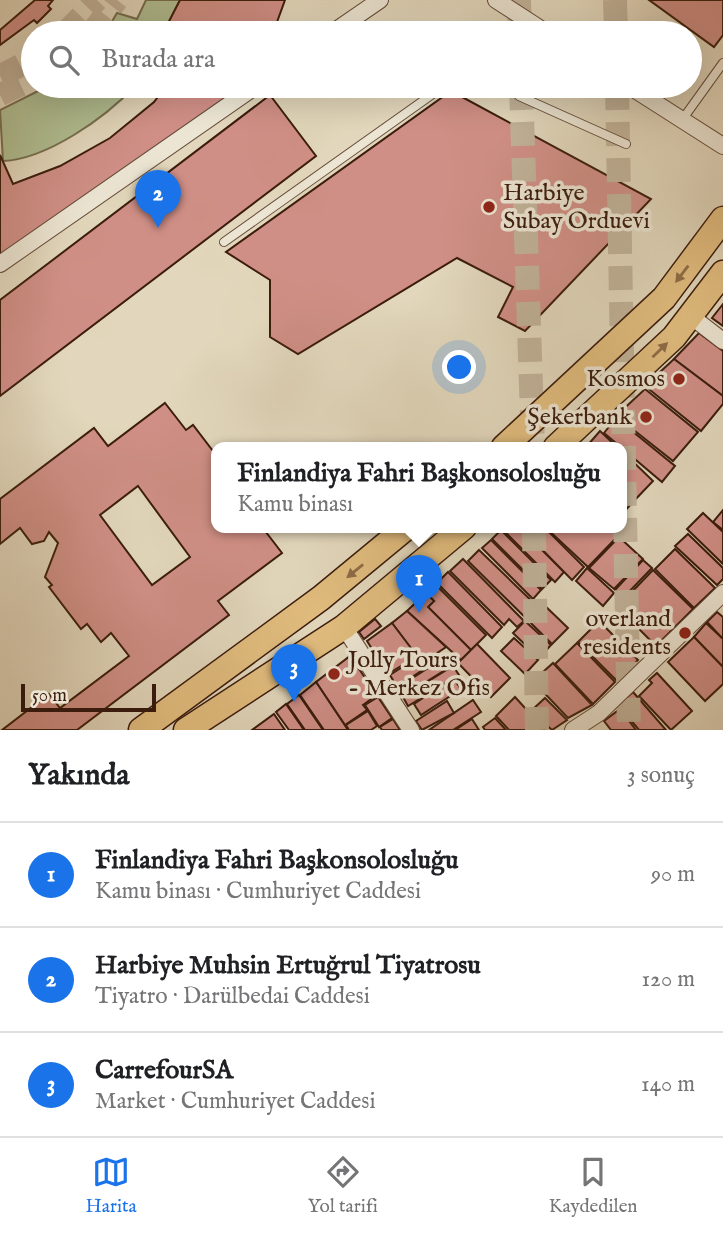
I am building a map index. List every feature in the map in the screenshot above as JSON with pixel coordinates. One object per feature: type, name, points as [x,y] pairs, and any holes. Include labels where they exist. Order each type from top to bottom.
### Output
[{"type":"main road","points":[[509,442],[652,310],[723,219]]},
{"type":"main road","points":[[561,442],[692,317],[723,273]]},
{"type":"main road","points":[[141,730],[321,598],[400,533]]},
{"type":"main road","points":[[186,730],[344,627],[457,533]]},
{"type":"street","points":[[349,21],[380,0]]},
{"type":"street","points":[[507,3],[531,21]]},
{"type":"street","points":[[0,264],[239,98]]},
{"type":"street","points":[[648,98],[723,146]]},
{"type":"street","points":[[692,317],[723,341]]},
{"type":"street","points":[[573,730],[609,704],[723,593]]},
{"type":"street","points":[[344,627],[411,730]]},
{"type":"lane","points":[[702,92],[723,63]]},
{"type":"lane","points":[[224,242],[427,98]]},
{"type":"lane","points":[[523,98],[626,144]]},
{"type":"lane","points":[[682,120],[698,98]]},
{"type":"green space","points":[[146,0],[180,0],[169,21],[112,21],[117,13],[137,19]]},
{"type":"green space","points":[[24,98],[123,98],[92,123],[56,145],[20,159],[3,161],[0,110]]},
{"type":"building","points":[[35,0],[53,0],[48,6],[51,9],[39,21],[21,21],[21,30],[0,45],[0,30]]},
{"type":"building","points":[[180,0],[285,0],[277,21],[169,21]]},
{"type":"building","points":[[649,0],[723,0],[723,35],[714,47],[702,38],[702,21],[678,21]]},
{"type":"building","points":[[157,98],[230,98],[0,256],[0,155],[13,184],[60,166],[110,138]]},
{"type":"building","points":[[266,98],[272,98],[316,156],[0,396],[0,300]]},
{"type":"building","points":[[441,98],[464,98],[651,199],[525,331],[498,317],[513,287],[457,258],[298,354],[270,337],[270,280],[226,252]]},
{"type":"building","points":[[723,304],[723,326],[712,318]]},
{"type":"building","points":[[699,333],[723,351],[723,396],[674,359]]},
{"type":"building","points":[[674,359],[723,396],[723,404],[701,431],[645,386]]},
{"type":"building","points":[[645,389],[698,432],[673,461],[616,416]]},
{"type":"building","points":[[165,403],[186,430],[193,425],[211,448],[211,533],[267,533],[282,553],[218,601],[229,615],[77,730],[2,730],[49,694],[60,708],[129,656],[111,633],[101,642],[87,624],[81,629],[49,587],[52,585],[45,577],[58,543],[49,532],[44,541],[32,544],[20,528],[0,544],[0,499],[94,428],[108,446]],"holes":[[[138,486],[190,557],[152,585],[100,515]]]},
{"type":"building","points":[[616,418],[675,466],[662,482],[627,452],[627,442],[615,442],[604,433]]},
{"type":"building","points":[[600,431],[612,442],[590,442]]},
{"type":"building","points":[[627,456],[653,481],[631,504],[627,500]]},
{"type":"building","points":[[723,510],[723,530],[713,522]]},
{"type":"building","points":[[703,513],[723,532],[723,564],[687,529]]},
{"type":"building","points":[[498,533],[504,533],[551,580],[542,589],[492,539]]},
{"type":"building","points":[[506,533],[525,533],[564,572],[555,582]]},
{"type":"building","points":[[526,533],[550,533],[584,567],[572,580]]},
{"type":"building","points":[[551,533],[615,533],[618,536],[588,567]]},
{"type":"building","points":[[688,534],[723,568],[723,579],[717,585],[675,546]]},
{"type":"building","points":[[619,537],[643,559],[614,589],[589,568]]},
{"type":"building","points":[[491,540],[541,590],[533,599],[482,548]]},
{"type":"building","points":[[675,549],[715,588],[694,608],[655,569]]},
{"type":"building","points":[[479,550],[538,607],[542,603],[568,628],[552,644],[468,561]]},
{"type":"building","points":[[463,559],[524,621],[517,627],[509,619],[504,625],[450,571]]},
{"type":"building","points":[[643,560],[652,568],[623,598],[615,590]]},
{"type":"building","points":[[587,568],[614,593],[603,606],[576,581]]},
{"type":"building","points":[[653,570],[693,609],[656,646],[624,614],[630,607],[624,600]]},
{"type":"building","points":[[448,572],[502,627],[492,638],[437,583]]},
{"type":"building","points":[[435,584],[486,635],[471,650],[428,607],[434,601],[426,593]]},
{"type":"building","points":[[426,593],[434,601],[428,607],[471,650],[461,660],[407,611]]},
{"type":"building","points":[[407,611],[446,647],[422,663],[392,623]]},
{"type":"building","points":[[717,612],[723,617],[723,639],[707,622]]},
{"type":"building","points":[[375,619],[381,626],[364,639],[359,632]]},
{"type":"building","points":[[525,621],[551,645],[539,658],[513,633]]},
{"type":"building","points":[[599,621],[638,660],[617,681],[578,642]]},
{"type":"building","points":[[392,623],[417,656],[388,674],[367,641]]},
{"type":"building","points":[[706,623],[723,639],[723,667],[694,637]]},
{"type":"building","points":[[694,637],[723,667],[723,684],[705,701],[668,662]]},
{"type":"building","points":[[514,638],[538,660],[525,674],[501,651]]},
{"type":"building","points":[[577,643],[615,682],[593,704],[555,664]]},
{"type":"building","points":[[477,644],[510,678],[491,697],[458,663]]},
{"type":"building","points":[[350,656],[377,695],[363,705],[367,710],[345,725],[316,682]]},
{"type":"building","points":[[447,656],[453,665],[402,697],[397,688]]},
{"type":"building","points":[[416,658],[424,669],[397,687],[390,675]]},
{"type":"building","points":[[553,663],[592,705],[568,718],[533,681]]},
{"type":"building","points":[[453,666],[459,675],[408,706],[403,697]]},
{"type":"building","points":[[657,673],[692,711],[671,730],[639,696],[652,683],[649,680]]},
{"type":"building","points":[[453,678],[461,689],[421,715],[414,704]]},
{"type":"building","points":[[316,682],[348,730],[324,730],[300,695]]},
{"type":"building","points":[[633,692],[666,730],[639,730],[618,705]]},
{"type":"building","points":[[299,695],[323,730],[305,730],[287,704]]},
{"type":"building","points":[[378,697],[392,718],[379,727],[365,705]]},
{"type":"building","points":[[515,697],[545,730],[509,730],[496,716]]},
{"type":"building","points":[[545,698],[567,720],[552,730],[531,711]]},
{"type":"building","points":[[473,700],[481,712],[453,730],[429,730]]},
{"type":"building","points":[[447,701],[454,713],[422,730],[416,721]]},
{"type":"building","points":[[286,704],[304,730],[289,730],[276,712]]},
{"type":"building","points":[[620,709],[636,730],[611,730],[604,721]]},
{"type":"building","points":[[368,711],[377,726],[371,730],[349,730],[346,725]]},
{"type":"building","points":[[274,714],[285,730],[252,730]]},
{"type":"building","points":[[495,718],[506,730],[485,730],[483,727]]},
{"type":"building","points":[[393,719],[400,730],[382,730],[380,727]]},
{"type":"building","points":[[472,719],[479,730],[455,730]]},
{"type":"tunnel","points":[[77,21],[97,0]]},
{"type":"tunnel","points":[[100,21],[117,0]]},
{"type":"tunnel","points":[[519,0],[520,21]]},
{"type":"tunnel","points":[[615,0],[616,21]]},
{"type":"tunnel","points":[[0,76],[21,65]]},
{"type":"tunnel","points":[[0,95],[21,85]]},
{"type":"tunnel","points":[[521,98],[533,442]]},
{"type":"tunnel","points":[[617,98],[624,442]]},
{"type":"tunnel","points":[[534,533],[537,730]]},
{"type":"tunnel","points":[[625,533],[629,730]]},
{"type":"place","name":"Harbiye Subay Orduevi","points":[[489,207]]},
{"type":"place","name":"Harbiye Muhsin Ertuğrul Tiyatrosu","points":[[158,228]]},
{"type":"place","name":"Kosmos","points":[[679,379]]},
{"type":"place","name":"Şekerbank","points":[[646,417]]},
{"type":"place","name":"Finlandiya Fahri Başkonsolosluğu","points":[[419,613]]},
{"type":"place","name":"overland residents","points":[[685,633]]},
{"type":"place","name":"Jolly Tours - Merkez Ofis","points":[[334,674]]},
{"type":"place","name":"CarrefourSA","points":[[294,702]]}]
